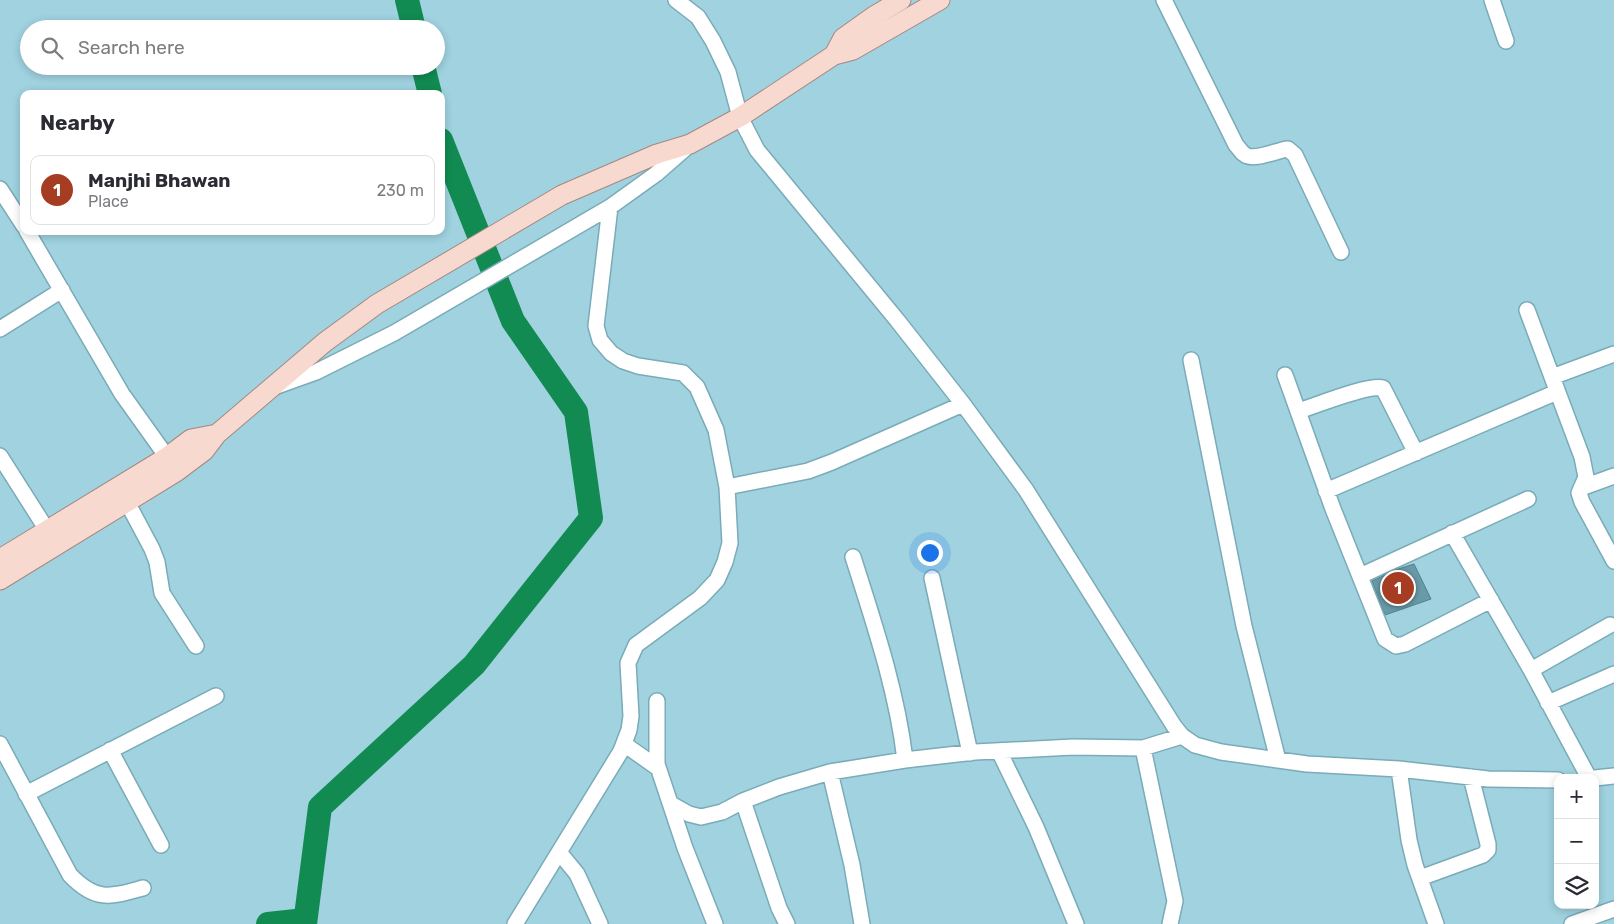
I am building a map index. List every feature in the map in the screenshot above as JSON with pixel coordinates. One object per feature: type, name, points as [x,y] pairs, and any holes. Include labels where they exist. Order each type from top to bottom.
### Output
[{"type":"main road","points":[[834,55],[843,38],[901,0]]},
{"type":"main road","points":[[0,580],[176,472],[204,451],[217,434],[324,342],[377,304],[562,195],[657,154],[690,144],[740,117],[834,55],[853,50],[936,2]]},
{"type":"main road","points":[[0,559],[191,440],[217,434]]},
{"type":"street","points":[[676,0],[698,17],[713,40],[728,72],[740,117],[757,150],[897,320],[963,404],[1026,490],[1182,736],[1195,745],[1221,752],[1307,764],[1399,769],[1488,779],[1554,780]]},
{"type":"street","points":[[1164,0],[1236,145],[1248,157],[1288,149],[1295,155],[1341,252]]},
{"type":"street","points":[[1492,0],[1506,40]]},
{"type":"street","points":[[271,388],[316,372],[394,333],[610,207],[656,174],[690,144]]},
{"type":"street","points":[[0,189],[20,220]]},
{"type":"street","points":[[515,924],[621,751],[629,730],[631,716],[628,662],[636,645],[700,598],[717,580],[725,562],[730,543],[727,487],[716,430],[697,387],[683,372],[638,366],[623,361],[600,340],[596,326],[610,207]]},
{"type":"street","points":[[29,235],[122,394],[167,456]]},
{"type":"street","points":[[0,328],[62,290]]},
{"type":"street","points":[[1527,310],[1582,458],[1586,472],[1580,492],[1584,507],[1614,561]]},
{"type":"street","points":[[1552,378],[1614,354]]},
{"type":"street","points":[[1191,360],[1244,626],[1278,760]]},
{"type":"street","points":[[1285,375],[1326,491],[1385,638],[1396,646],[1405,644],[1491,600]]},
{"type":"street","points":[[1298,411],[1356,392],[1378,387],[1382,388],[1416,453]]},
{"type":"street","points":[[1326,491],[1558,392]]},
{"type":"street","points":[[727,487],[808,471],[963,404]]},
{"type":"street","points":[[0,456],[47,530]]},
{"type":"street","points":[[1581,488],[1614,476]]},
{"type":"street","points":[[1360,576],[1528,499]]},
{"type":"street","points":[[127,502],[157,562],[162,593],[196,646]]},
{"type":"street","points":[[1452,533],[1531,670],[1587,774]]},
{"type":"street","points":[[853,557],[878,636],[901,727],[905,760]]},
{"type":"street","points":[[932,578],[970,753]]},
{"type":"street","points":[[1531,670],[1610,625]]},
{"type":"street","points":[[1548,703],[1614,674]]},
{"type":"street","points":[[26,794],[216,696]]},
{"type":"street","points":[[657,701],[656,748],[658,768],[713,923]]},
{"type":"street","points":[[670,804],[689,814],[701,817],[722,812],[779,787],[830,772],[905,760],[970,753],[1073,747],[1143,748],[1182,736]]},
{"type":"street","points":[[0,744],[70,876],[82,888],[96,894],[115,896],[144,888]]},
{"type":"street","points":[[624,744],[658,768]]},
{"type":"street","points":[[1143,748],[1175,901],[1170,924]]},
{"type":"street","points":[[110,750],[161,846]]},
{"type":"street","points":[[999,751],[1036,828],[1076,924]]},
{"type":"street","points":[[1399,769],[1409,840],[1436,924]]},
{"type":"street","points":[[830,772],[852,865],[862,924]]},
{"type":"street","points":[[1599,778],[1614,776]]},
{"type":"street","points":[[1420,878],[1483,855],[1488,850],[1471,777]]},
{"type":"street","points":[[743,802],[787,924]]},
{"type":"street","points":[[559,852],[577,874],[600,924]]},
{"type":"street","points":[[1578,923],[1614,909]]},
{"type":"building","points":[[1414,564],[1431,599],[1385,615],[1372,581]]},
{"type":"waterway","points":[[407,0],[412,20]]},
{"type":"waterway","points":[[425,75],[429,90]]},
{"type":"waterway","points":[[305,924],[320,807],[474,665],[591,518],[576,412],[513,321],[445,150]]},
{"type":"waterway","points":[[268,924],[305,920]]},
{"type":"place","name":"Manjhi Bhawan","points":[[1398,588]]}]
